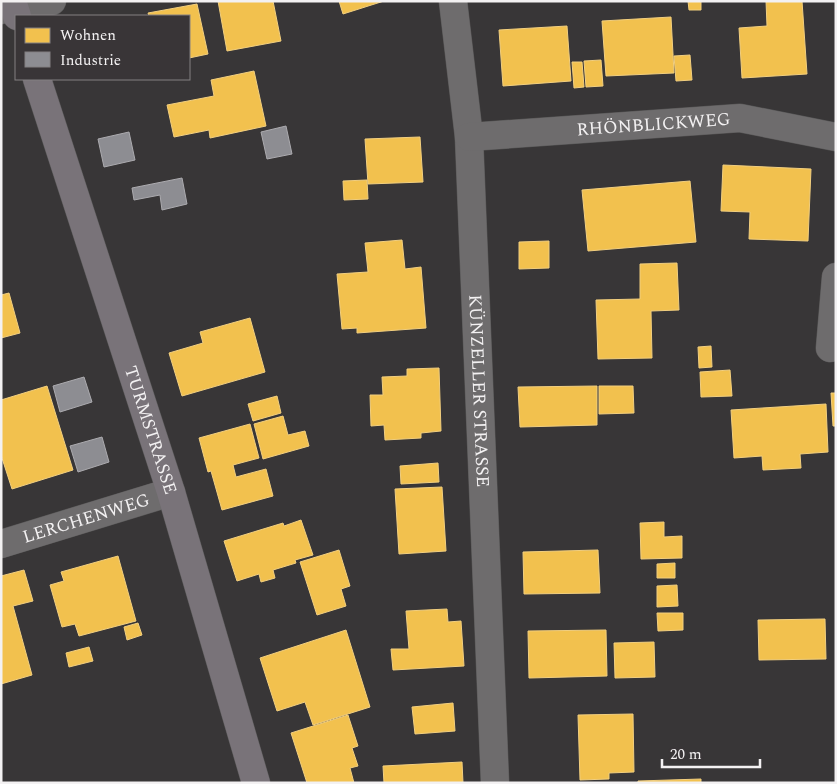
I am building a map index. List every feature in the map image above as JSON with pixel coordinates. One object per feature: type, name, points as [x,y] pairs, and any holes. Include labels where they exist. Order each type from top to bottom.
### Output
[{"type":"main road","name":"TURMSTRASSE","points":[[38,80],[171,492],[256,783]]},
{"type":"street","points":[[11,9],[52,1]]},
{"type":"street","name":"KÜNZELLER STRASSE","points":[[454,1],[469,137],[496,783]]},
{"type":"street","name":"RHÖNBLICKWEG","points":[[469,137],[740,118],[836,137]]},
{"type":"street","points":[[830,348],[836,276]]},
{"type":"street","name":"LERCHENWEG","points":[[1,544],[171,492]]},
{"type":"building: Wohnen","points":[[218,1],[273,1],[281,41],[227,51]]},
{"type":"building: Wohnen","points":[[339,1],[384,1],[343,14]]},
{"type":"building: Wohnen","points":[[688,1],[701,1],[701,10],[689,10]]},
{"type":"building: Wohnen","points":[[766,1],[802,1],[807,74],[742,78],[739,28],[767,26]]},
{"type":"building: Wohnen","points":[[197,4],[208,54],[190,58],[190,15],[149,15],[148,13]]},
{"type":"building: Wohnen","points":[[671,17],[674,73],[606,76],[602,21]]},
{"type":"building: Wohnen","points":[[567,26],[571,81],[503,86],[499,30]]},
{"type":"building: Wohnen","points":[[690,55],[692,80],[676,81],[674,56]]},
{"type":"building: Wohnen","points":[[601,60],[603,86],[586,87],[584,61]]},
{"type":"building: Wohnen","points":[[572,62],[582,62],[584,87],[574,88]]},
{"type":"building: Wohnen","points":[[254,71],[266,126],[210,138],[209,130],[174,137],[167,105],[214,96],[211,80]]},
{"type":"building: Wohnen","points":[[420,137],[423,182],[368,184],[365,139]]},
{"type":"building: Wohnen","points":[[723,165],[811,169],[808,241],[749,239],[750,212],[721,211]]},
{"type":"building: Wohnen","points":[[367,180],[368,199],[344,200],[343,181]]},
{"type":"building: Wohnen","points":[[690,181],[696,242],[588,251],[582,190]]},
{"type":"building: Wohnen","points":[[402,240],[405,269],[421,267],[426,328],[357,333],[357,328],[342,329],[337,274],[368,272],[365,243]]},
{"type":"building: Wohnen","points":[[549,241],[549,268],[519,269],[519,242]]},
{"type":"building: Wohnen","points":[[677,263],[679,310],[651,311],[652,358],[598,359],[596,300],[640,299],[640,264]]},
{"type":"building: Wohnen","points":[[9,293],[20,333],[1,338],[1,295]]},
{"type":"building: Wohnen","points":[[250,318],[265,372],[182,396],[169,353],[203,343],[200,332]]},
{"type":"building: Wohnen","points":[[711,346],[712,367],[699,368],[698,347]]},
{"type":"building: Wohnen","points":[[439,368],[441,431],[421,433],[421,438],[385,440],[384,425],[371,426],[370,395],[383,395],[382,377],[407,376],[407,369]]},
{"type":"building: Wohnen","points":[[730,370],[732,396],[701,397],[700,372]]},
{"type":"building: Wohnen","points":[[47,386],[73,470],[12,489],[1,455],[1,400]]},
{"type":"building: Wohnen","points":[[597,386],[597,425],[520,427],[518,387]]},
{"type":"building: Wohnen","points":[[599,386],[633,386],[634,413],[599,414]]},
{"type":"building: Wohnen","points":[[831,393],[836,393],[836,426],[833,426]]},
{"type":"building: Wohnen","points":[[277,396],[281,413],[253,421],[248,404]]},
{"type":"building: Wohnen","points":[[826,404],[828,452],[800,454],[801,468],[763,470],[762,456],[734,458],[731,410]]},
{"type":"building: Wohnen","points":[[283,416],[288,435],[305,431],[309,446],[263,459],[254,424]]},
{"type":"building: Wohnen","points":[[250,424],[259,458],[233,465],[236,477],[266,469],[273,496],[222,510],[211,471],[208,472],[199,438]]},
{"type":"building: Wohnen","points":[[438,463],[439,482],[401,484],[400,466]]},
{"type":"building: Wohnen","points":[[442,487],[446,551],[399,554],[395,489]]},
{"type":"building: Wohnen","points":[[301,520],[313,555],[295,560],[296,563],[273,570],[275,578],[261,582],[259,574],[237,581],[224,541],[283,523],[284,526]]},
{"type":"building: Wohnen","points":[[664,522],[664,537],[682,536],[682,558],[641,559],[640,523]]},
{"type":"building: Wohnen","points":[[339,550],[350,586],[341,589],[346,606],[317,615],[300,562]]},
{"type":"building: Wohnen","points":[[598,550],[600,593],[524,594],[523,552]]},
{"type":"building: Wohnen","points":[[118,556],[136,621],[79,636],[75,624],[62,627],[50,585],[64,581],[61,572]]},
{"type":"building: Wohnen","points":[[675,563],[675,578],[657,578],[657,564]]},
{"type":"building: Wohnen","points":[[24,570],[33,601],[13,606],[32,675],[1,684],[1,576]]},
{"type":"building: Wohnen","points":[[677,585],[678,606],[657,607],[657,586]]},
{"type":"building: Wohnen","points":[[447,609],[448,622],[461,621],[464,666],[393,670],[391,649],[409,649],[406,611]]},
{"type":"building: Wohnen","points":[[657,613],[683,613],[683,630],[658,631]]},
{"type":"building: Wohnen","points":[[825,619],[826,659],[759,660],[758,620]]},
{"type":"building: Wohnen","points":[[138,623],[142,635],[127,640],[124,627]]},
{"type":"building: Wohnen","points":[[346,630],[370,707],[313,725],[305,702],[277,711],[260,658]]},
{"type":"building: Wohnen","points":[[606,630],[607,676],[529,678],[528,631]]},
{"type":"building: Wohnen","points":[[654,642],[655,677],[615,678],[614,643]]},
{"type":"building: Wohnen","points":[[89,647],[93,661],[69,667],[66,653]]},
{"type":"building: Wohnen","points":[[453,703],[455,731],[415,734],[412,707]]},
{"type":"building: Wohnen","points":[[633,714],[634,772],[609,773],[609,779],[580,780],[578,715]]},
{"type":"building: Wohnen","points":[[348,715],[358,746],[352,748],[358,766],[350,768],[354,783],[307,783],[291,733]]},
{"type":"building: Wohnen","points":[[462,762],[463,783],[384,783],[383,766]]},
{"type":"building: Wohnen","points":[[701,779],[701,783],[638,783],[638,781]]},
{"type":"building: Industrie","points":[[286,126],[292,154],[267,159],[261,132]]},
{"type":"building: Industrie","points":[[129,132],[135,160],[104,167],[98,139]]},
{"type":"building: Industrie","points":[[182,178],[187,204],[162,210],[160,195],[134,200],[132,188]]},
{"type":"building: Industrie","points":[[84,377],[92,402],[60,412],[53,386]]},
{"type":"building: Industrie","points":[[102,437],[109,462],[78,472],[70,446]]}]
